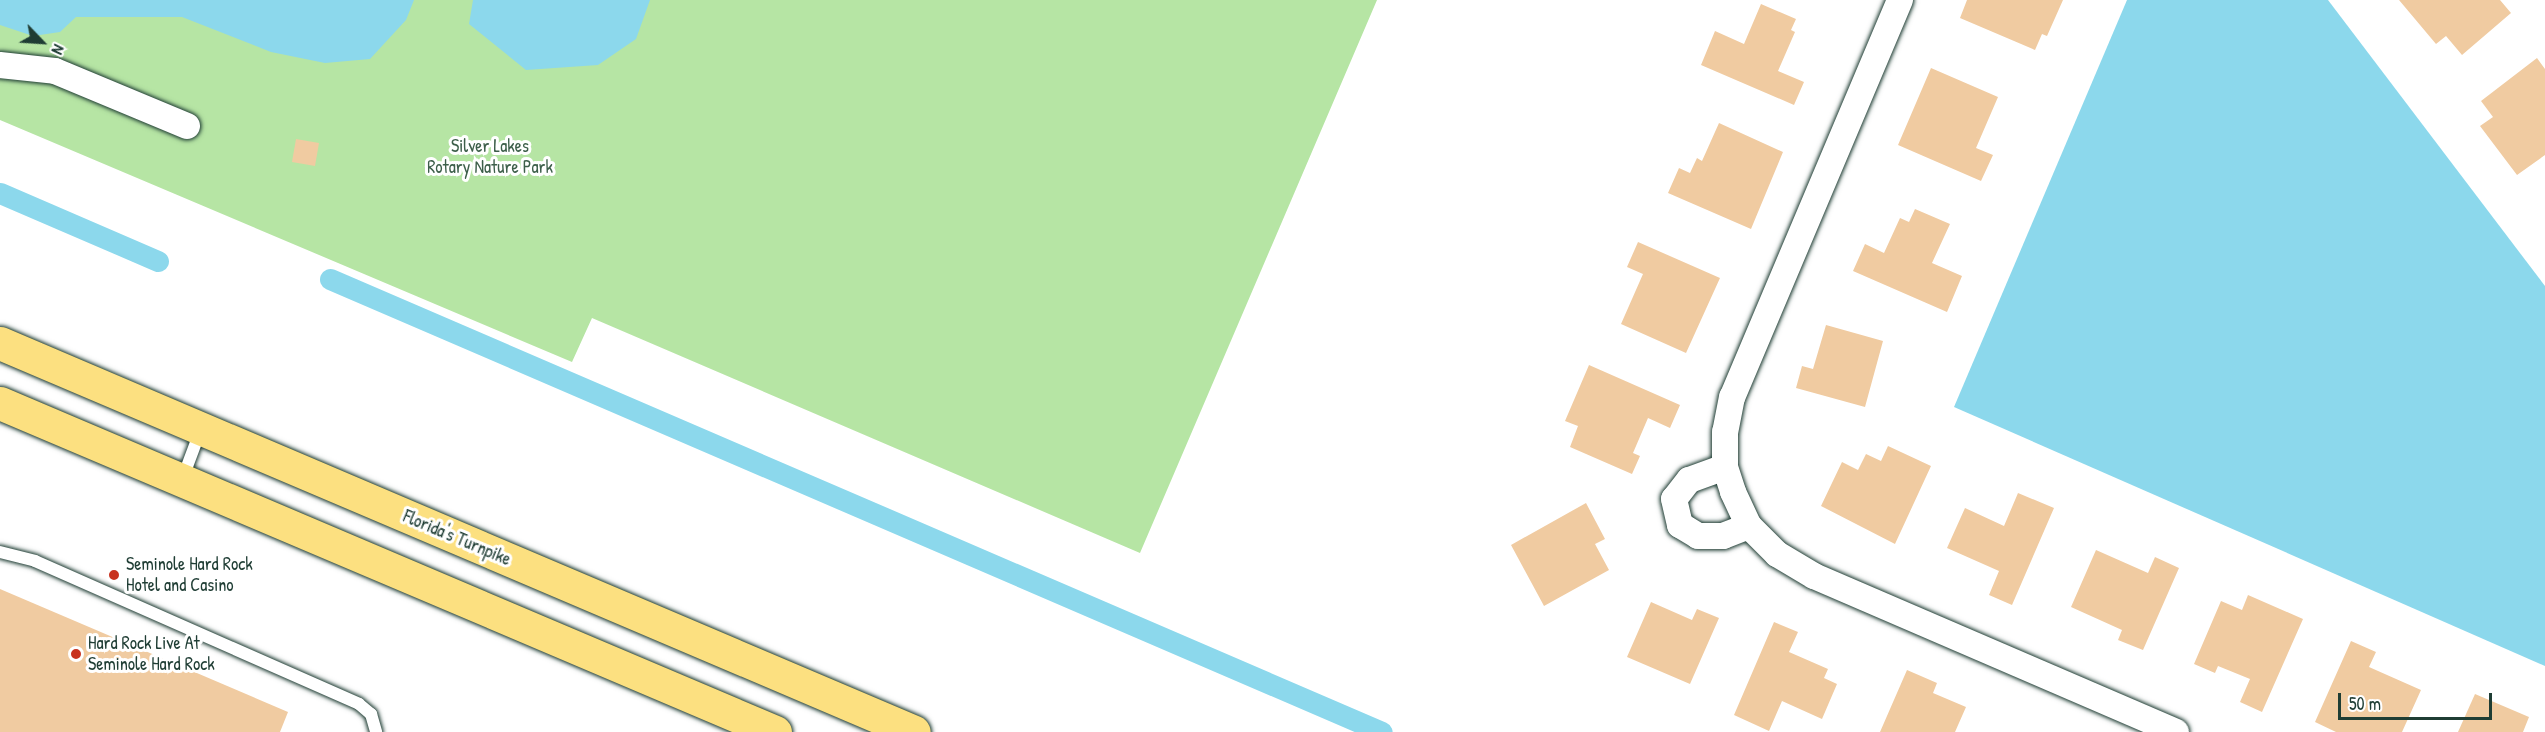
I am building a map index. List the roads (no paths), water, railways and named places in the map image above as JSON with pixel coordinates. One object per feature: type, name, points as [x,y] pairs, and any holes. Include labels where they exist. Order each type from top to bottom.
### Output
[{"type":"highway","name":"Florida's Turnpike","points":[[0,343],[914,732]]},
{"type":"highway","points":[[0,403],[776,732]]},
{"type":"street","points":[[1900,0],[1732,397],[1725,432],[1725,467],[1749,526],[1777,554],[1814,576],[2176,732]]},
{"type":"street","points":[[0,65],[55,71],[187,126]]},
{"type":"street","points":[[1725,467],[1689,480],[1674,499],[1680,525],[1698,536],[1723,536],[1749,526]]},
{"type":"lane","points":[[181,481],[201,429]]},
{"type":"lane","points":[[0,552],[35,561],[359,704],[371,714],[376,732]]},
{"type":"water","points":[[0,0],[414,0],[406,20],[370,59],[325,63],[271,52],[182,17],[76,17],[60,32],[33,36],[0,25]]},
{"type":"water","points":[[473,0],[650,0],[636,39],[598,65],[526,70],[469,24]]},
{"type":"water","points":[[2127,0],[2328,0],[2545,286],[2545,666],[1954,407]]},
{"type":"waterway","points":[[0,193],[158,261]]},
{"type":"waterway","points":[[330,279],[1382,732]]},
{"type":"place","name":"Seminole Hard Rock Hotel and Casino","points":[[114,575]]},
{"type":"place","name":"Hard Rock Live At Seminole Hard Rock","points":[[76,654]]},
{"type":"park label","name":"Silver Lakes Rotary Nature Park","points":[[490,157]]}]
